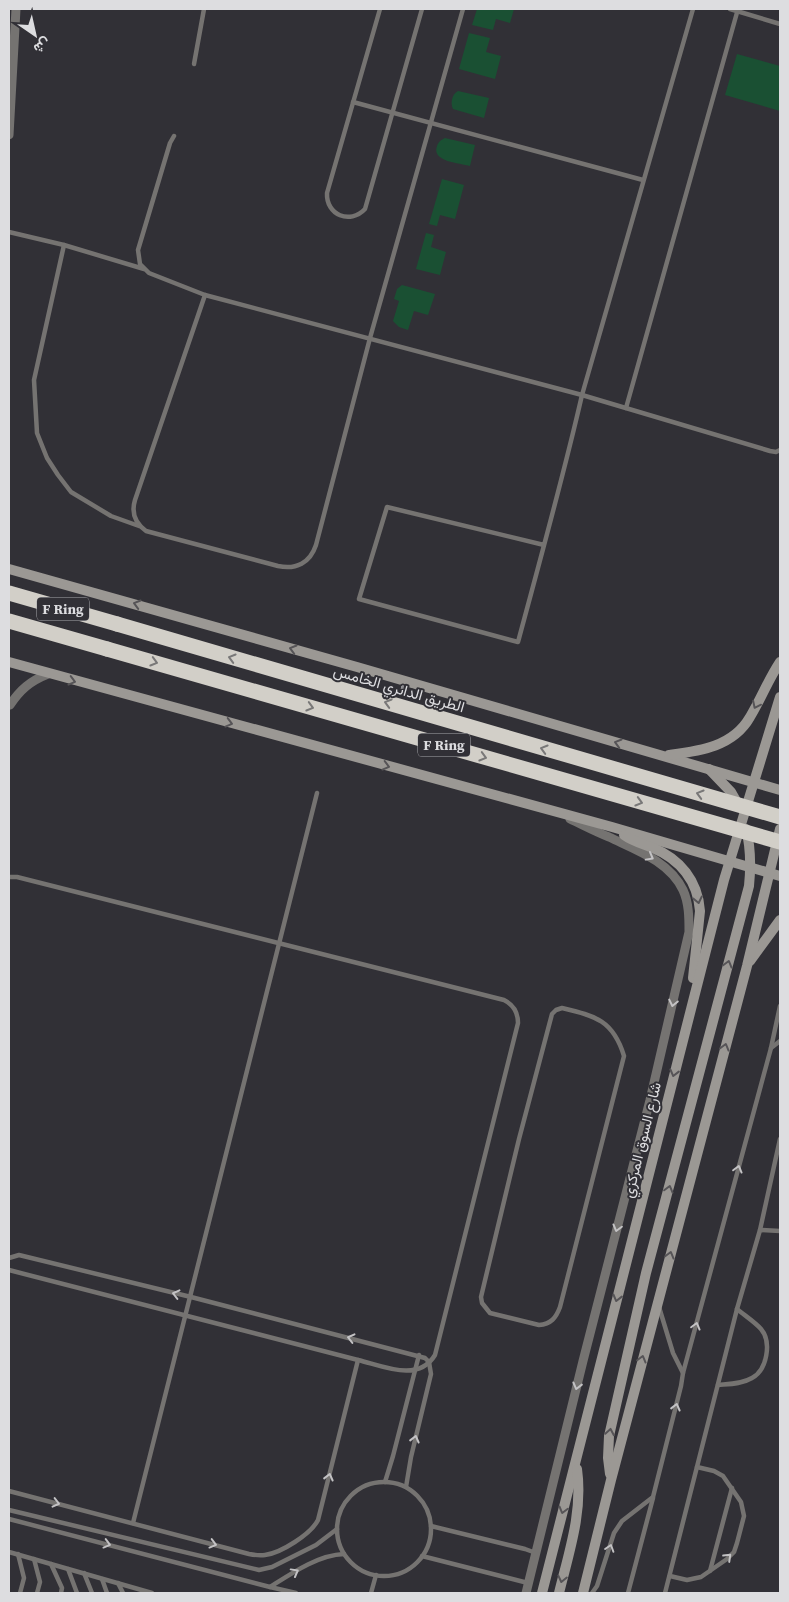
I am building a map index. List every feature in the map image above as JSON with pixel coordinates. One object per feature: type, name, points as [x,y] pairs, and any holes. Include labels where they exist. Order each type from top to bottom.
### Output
[{"type":"highway","name":"الطريق الدائري الخامس","points":[[9,593],[780,817]]},
{"type":"highway","name":"F Ring","points":[[9,621],[780,842]]},
{"type":"main road","name":"الطريق الدائري الخامس","points":[[9,569],[780,790]]},
{"type":"main road","points":[[9,662],[612,827],[780,876]]},
{"type":"main road","points":[[664,756],[705,750],[737,733],[750,719],[766,684],[780,662]]},
{"type":"main road","name":"شارع السوق المركزي","points":[[542,1593],[729,860],[780,697]]},
{"type":"main road","points":[[611,1480],[608,1458],[609,1436],[646,1273],[749,886],[750,842],[743,816],[731,792],[709,769]]},
{"type":"main road","points":[[612,827],[627,837],[676,861],[689,876],[697,892],[700,911],[690,1008]]},
{"type":"main road","points":[[583,1593],[611,1480],[747,966],[780,829]]},
{"type":"main road","points":[[747,966],[770,931],[780,920]]},
{"type":"main road","points":[[559,1593],[578,1511],[579,1487],[576,1463]]},
{"type":"street","points":[[9,135],[16,9]]},
{"type":"street","points":[[9,707],[17,694],[27,684],[48,674]]},
{"type":"street","points":[[9,693],[9,707]]},
{"type":"street","name":"شارع السوق المركزي","points":[[526,1593],[583,1360],[650,1100],[689,932],[689,913],[683,890],[669,871],[648,856],[559,813]]},
{"type":"lane","points":[[194,64],[204,9]]},
{"type":"lane","points":[[380,9],[327,193],[328,204],[331,209],[343,217],[357,216],[365,210],[422,9]]},
{"type":"lane","points":[[64,246],[34,380],[37,433],[47,458],[58,475],[72,492],[111,516],[146,531],[286,568],[294,567],[308,559],[316,545],[370,338],[463,9]]},
{"type":"lane","points":[[544,545],[387,507],[359,599],[518,642],[544,545],[582,395],[693,9]]},
{"type":"lane","points":[[730,9],[780,24]]},
{"type":"lane","points":[[626,408],[738,10]]},
{"type":"lane","points":[[353,102],[643,180]]},
{"type":"lane","points":[[144,269],[138,257],[138,250],[170,143],[174,136]]},
{"type":"lane","points":[[9,232],[144,269],[149,273],[205,295],[582,395],[770,451],[776,452],[780,450]]},
{"type":"lane","points":[[140,527],[133,514],[135,500],[205,295]]},
{"type":"lane","points":[[134,1523],[317,793]]},
{"type":"lane","points":[[9,877],[17,877],[504,1000],[515,1009],[518,1016],[518,1023],[435,1354],[429,1362],[416,1370],[405,1371],[358,1360],[9,1270]]},
{"type":"lane","points":[[628,1593],[683,1373],[771,1048],[780,1006]]},
{"type":"lane","points":[[562,1008],[593,1016],[602,1021],[612,1031],[624,1056],[597,1158],[557,1315],[552,1321],[539,1325],[490,1313],[482,1303],[482,1291],[552,1014],[562,1008]]},
{"type":"lane","points":[[771,1048],[780,1041]]},
{"type":"lane","points":[[665,1593],[737,1309],[760,1230],[780,1139]]},
{"type":"lane","points":[[760,1230],[780,1230]]},
{"type":"lane","points":[[9,1258],[19,1255],[419,1355],[429,1362],[431,1374],[411,1457],[406,1487]]},
{"type":"lane","points":[[658,1302],[673,1353],[683,1373]]},
{"type":"lane","points":[[718,1385],[753,1378],[761,1370],[766,1354],[766,1342],[762,1330],[737,1309]]},
{"type":"lane","points":[[385,1482],[394,1456],[419,1355]]},
{"type":"lane","points":[[9,1491],[256,1555],[274,1553],[308,1533],[318,1520],[358,1360]]},
{"type":"lane","points":[[670,1576],[682,1580],[692,1580],[710,1572],[731,1556],[737,1543],[744,1512],[741,1502],[727,1480],[719,1473],[697,1467]]},
{"type":"lane","points":[[392,1482],[406,1487],[418,1496],[428,1511],[431,1526],[430,1539],[422,1556],[409,1568],[384,1576],[358,1568],[344,1554],[339,1542],[337,1529],[341,1511],[351,1495],[366,1485],[392,1482]]},
{"type":"lane","points":[[710,1572],[732,1488]]},
{"type":"lane","points":[[592,1593],[597,1586],[614,1533],[622,1521],[653,1497]]},
{"type":"lane","points":[[9,1510],[259,1570],[272,1568],[316,1545],[337,1529]]},
{"type":"lane","points":[[9,1519],[296,1593]]},
{"type":"lane","points":[[431,1526],[536,1553]]},
{"type":"lane","points":[[9,1552],[118,1583],[136,1591],[152,1593]]},
{"type":"lane","points":[[18,1554],[24,1578],[20,1593]]},
{"type":"lane","points":[[270,1587],[310,1564],[332,1554],[344,1554]]},
{"type":"lane","points":[[422,1556],[528,1583]]},
{"type":"lane","points":[[34,1559],[40,1582],[37,1593]]},
{"type":"lane","points":[[51,1564],[62,1588],[61,1593]]},
{"type":"lane","points":[[68,1569],[77,1593]]},
{"type":"lane","points":[[84,1573],[92,1593]]},
{"type":"lane","points":[[370,1593],[376,1575]]},
{"type":"lane","points":[[102,1579],[107,1593]]},
{"type":"lane","points":[[118,1583],[123,1593]]},
{"type":"green space","points":[[477,9],[514,9],[510,23],[496,19],[493,30],[472,25]]},
{"type":"green space","points":[[469,33],[490,38],[486,52],[501,56],[495,79],[459,69]]},
{"type":"green space","points":[[737,54],[780,66],[780,111],[725,95]]},
{"type":"green space","points":[[458,91],[489,98],[484,118],[453,109],[452,99]]},
{"type":"green space","points":[[445,138],[475,145],[470,166],[442,159],[438,155],[436,151],[437,146]]},
{"type":"green space","points":[[442,179],[464,185],[455,219],[440,215],[437,226],[429,224]]},
{"type":"green space","points":[[426,233],[434,235],[431,247],[446,252],[440,275],[416,269]]},
{"type":"green space","points":[[402,285],[435,294],[428,315],[414,311],[408,330],[399,327],[393,321],[399,301],[394,299],[397,289]]}]
